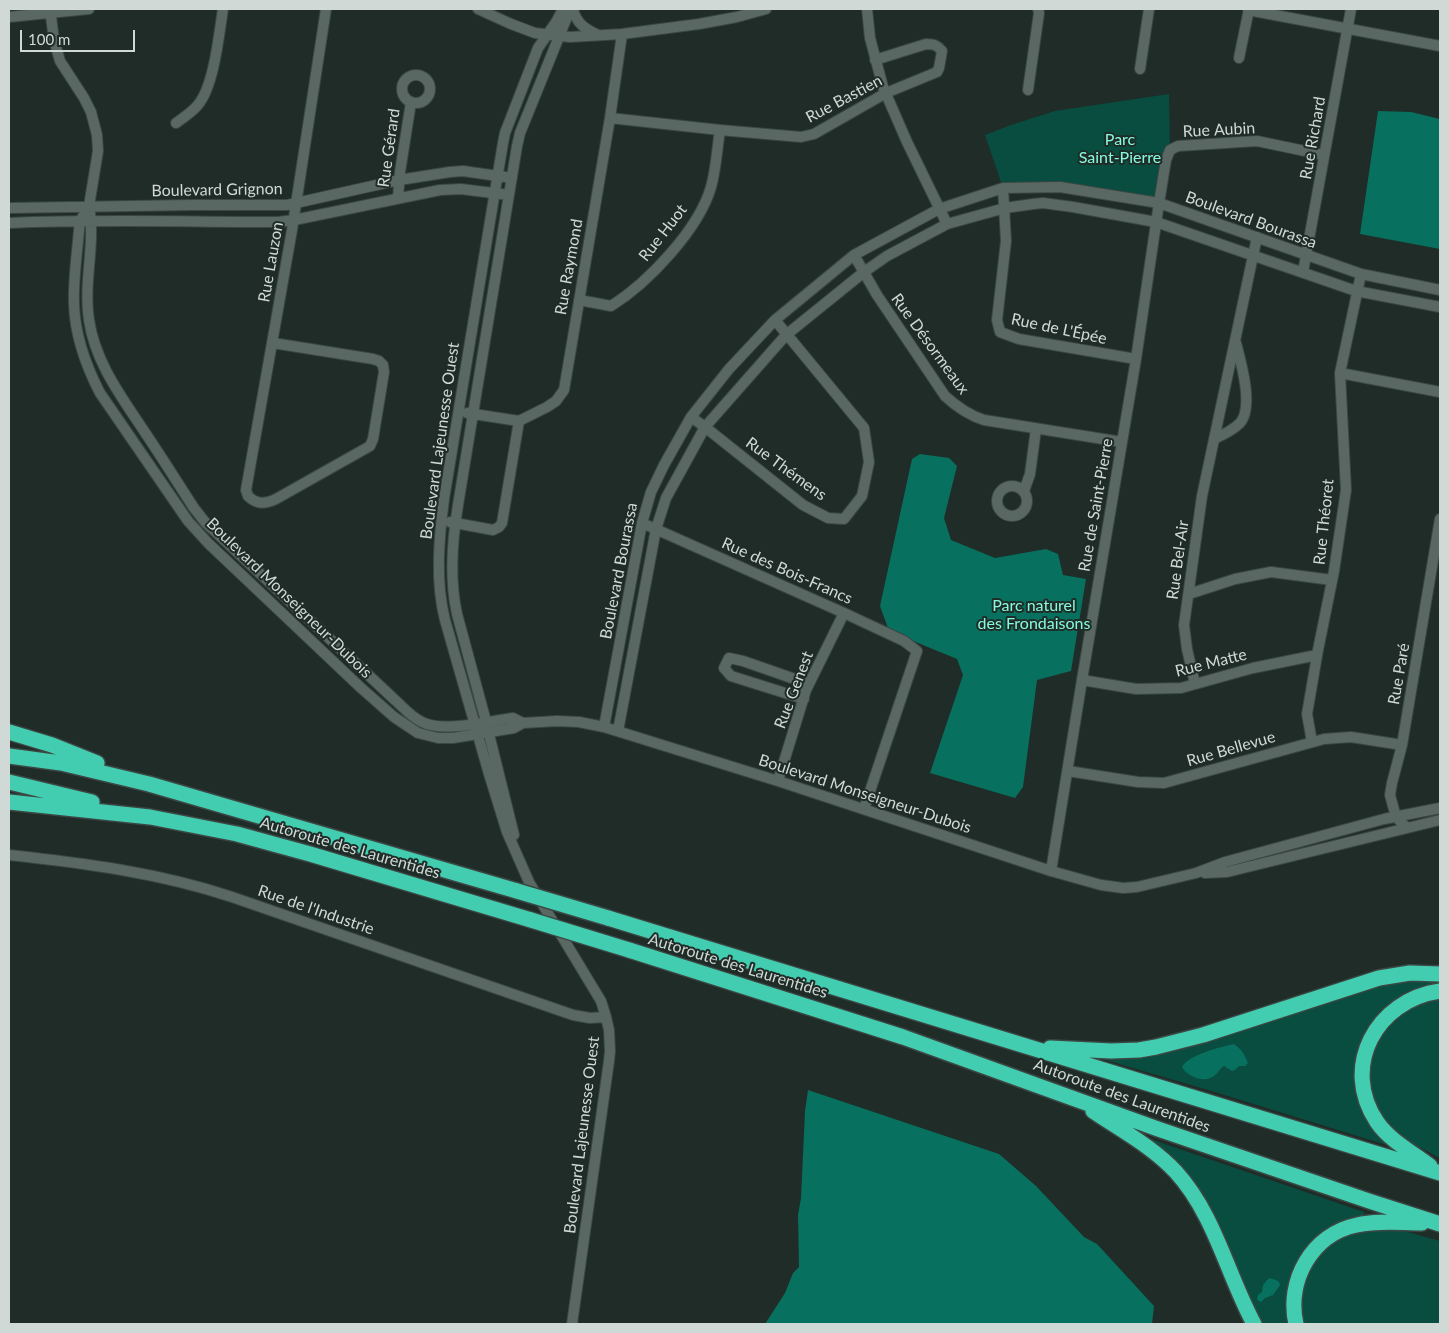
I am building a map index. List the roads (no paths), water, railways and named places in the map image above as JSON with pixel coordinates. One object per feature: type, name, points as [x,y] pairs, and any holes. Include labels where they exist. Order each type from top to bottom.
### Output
[{"type":"highway","points":[[9,732],[52,745],[149,784]]},
{"type":"highway","name":"Autoroute des Laurentides","points":[[9,756],[69,764],[149,784],[517,891],[1440,1173]]},
{"type":"highway","points":[[9,782],[150,817]]},
{"type":"highway","name":"Autoroute des Laurentides","points":[[9,802],[150,817],[271,843],[531,920],[879,1029],[1369,1202],[1439,1224]]},
{"type":"highway","points":[[1026,1047],[1111,1051],[1148,1049],[1197,1037],[1379,978],[1410,973],[1440,974]]},
{"type":"highway","points":[[1440,991],[1425,994],[1405,1002],[1383,1021],[1369,1043],[1362,1072],[1365,1094],[1371,1112],[1380,1126],[1388,1135],[1440,1173]]},
{"type":"highway","points":[[1071,1097],[1159,1155],[1186,1183],[1209,1222],[1254,1324]]},
{"type":"highway","points":[[1296,1324],[1294,1297],[1298,1276],[1308,1258],[1327,1238],[1345,1229],[1365,1223],[1439,1224]]},
{"type":"street","points":[[9,17],[50,11],[89,9]]},
{"type":"street","points":[[176,123],[197,106],[206,94],[223,9]]},
{"type":"street","name":"Rue Lauzon","points":[[273,343],[373,359],[383,365],[384,372],[373,440],[370,446],[266,503],[258,503],[248,496],[246,490],[294,220],[326,9]]},
{"type":"street","points":[[478,9],[511,24],[546,35],[559,36],[622,34],[719,21],[766,9]]},
{"type":"street","name":"Boulevard Lajeunesse Ouest","points":[[563,9],[538,48],[505,132],[441,520],[439,585],[441,604],[507,832],[529,882],[597,993],[606,1016],[610,1042],[609,1062],[572,1324]]},
{"type":"street","name":"Boulevard Lajeunesse Ouest","points":[[516,852],[510,815],[453,598],[452,578],[455,523],[517,146],[520,133],[567,17],[568,9]]},
{"type":"street","points":[[573,9],[575,17],[581,25],[599,36]]},
{"type":"street","points":[[867,9],[870,38],[886,93],[907,142],[947,224]]},
{"type":"street","points":[[1028,90],[1038,9]]},
{"type":"street","points":[[1140,69],[1149,9]]},
{"type":"street","name":"Rue Richard","points":[[1303,272],[1351,9]]},
{"type":"street","points":[[1239,58],[1248,10],[1440,46]]},
{"type":"street","name":"Boulevard Monseigneur-Dubois","points":[[50,11],[54,40],[60,61],[84,98],[95,124],[98,151],[89,206],[92,222],[86,299],[89,321],[100,360],[118,392],[194,508],[205,522],[224,540],[410,714],[420,721],[430,726],[443,727],[513,718],[523,723]]},
{"type":"street","name":"Rue Raymond","points":[[519,421],[556,401],[564,390],[610,118],[622,34]]},
{"type":"street","name":"Rue Bastien","points":[[610,118],[801,137],[814,134],[886,93],[937,72],[942,51],[938,46],[926,44],[875,60]]},
{"type":"street","name":"Rue Gérard","points":[[398,198],[411,102]]},
{"type":"street","name":"Rue Huot","points":[[579,300],[611,306],[623,299],[656,269],[695,223],[711,188],[720,130]]},
{"type":"street","name":"Rue Aubin","points":[[1159,203],[1166,160],[1170,150],[1178,146],[1256,141],[1324,155]]},
{"type":"street","name":"Boulevard Grignon","points":[[9,208],[287,205],[400,180],[450,172],[463,171],[512,178]]},
{"type":"street","name":"Boulevard Bourassa","points":[[604,727],[642,522],[651,492],[691,418],[728,369],[775,320],[854,255],[939,209],[1003,188],[1060,187],[1159,203],[1361,274],[1440,290]]},
{"type":"street","name":"Rue de L'Épée","points":[[1003,188],[1006,241],[996,320],[1000,332],[1019,339],[1136,359]]},
{"type":"street","name":"Boulevard Grignon","points":[[9,223],[80,221],[278,222],[451,189],[509,196]]},
{"type":"street","points":[[1073,207],[1076,190]]},
{"type":"street","name":"Boulevard Bourassa","points":[[618,731],[656,529],[666,498],[705,427],[786,335],[864,272],[888,256],[947,224],[1005,208],[1043,203],[1073,207],[1156,222],[1254,254],[1357,291],[1440,307]]},
{"type":"street","name":"Rue de Saint-Pierre","points":[[1051,871],[1136,359],[1159,203]]},
{"type":"street","name":"Boulevard Monseigneur-Dubois","points":[[89,206],[80,221],[74,303],[77,331],[87,364],[100,393],[188,520],[222,557],[346,675],[387,711],[418,733],[438,738],[465,737],[514,728],[523,723],[557,721],[579,722],[604,727],[778,781],[1051,871],[1101,885],[1123,888],[1153,884],[1331,832],[1440,808]]},
{"type":"street","name":"Rue Bel-Air","points":[[1194,684],[1184,625],[1202,496],[1257,238]]},
{"type":"street","name":"Rue Désormeaux","points":[[854,255],[877,295],[945,396],[958,408],[984,420],[1122,442]]},
{"type":"street","name":"Rue Théoret","points":[[1312,742],[1307,714],[1332,580],[1346,490],[1340,373],[1361,274]]},
{"type":"street","points":[[1411,302],[1414,285]]},
{"type":"street","name":"Rue Thémens","points":[[691,418],[803,504],[828,518],[844,519],[862,496],[869,462],[864,428],[775,320]]},
{"type":"street","name":"Rue Bel-Air","points":[[1214,439],[1242,422],[1247,409],[1236,339]]},
{"type":"street","points":[[1340,373],[1440,392]]},
{"type":"street","points":[[441,520],[493,530],[502,523],[519,421],[458,412]]},
{"type":"street","points":[[1024,491],[1030,474],[1036,429]]},
{"type":"street","name":"Rue Paré","points":[[1396,817],[1390,795],[1402,745],[1440,519]]},
{"type":"street","name":"Rue des Bois-Francs","points":[[642,522],[904,641],[916,651],[864,809]]},
{"type":"street","points":[[1189,594],[1235,579],[1271,572],[1332,580]]},
{"type":"street","name":"Rue Genest","points":[[778,781],[809,684],[844,613]]},
{"type":"street","name":"Rue Matte","points":[[1082,680],[1136,688],[1181,688],[1253,668],[1317,654]]},
{"type":"street","points":[[804,699],[731,676],[724,668],[729,658],[809,684]]},
{"type":"street","name":"Rue Bellevue","points":[[1068,771],[1138,782],[1164,783],[1324,738],[1351,737],[1402,745]]},
{"type":"street","points":[[1396,817],[1407,828]]},
{"type":"street","name":"Boulevard Monseigneur-Dubois","points":[[1196,873],[1227,872],[1440,820]]},
{"type":"street","name":"Rue de l'Industrie","points":[[9,855],[63,861],[139,873],[181,882],[232,897],[573,1015],[590,1018],[606,1016]]},
{"type":"park label","name":"Parc Saint-Pierre","points":[[1120,149]]},
{"type":"park label","name":"Parc naturel des Frondaisons","points":[[1034,615]]}]
